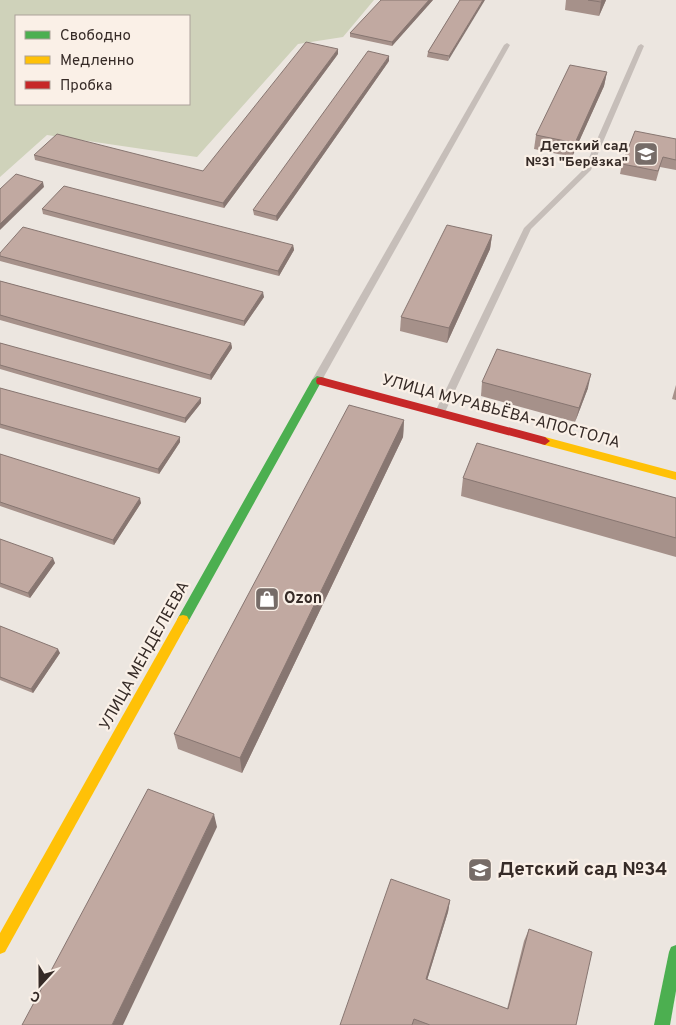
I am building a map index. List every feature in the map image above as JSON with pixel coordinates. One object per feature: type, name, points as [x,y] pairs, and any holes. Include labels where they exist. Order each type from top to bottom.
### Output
[{"type":"street","name":"УЛИЦА МУРАВЬЁВА-АПОСТОЛА","points":[[317,380],[676,476]]},
{"type":"street","name":"УЛИЦА МЕНДЕЛЕЕВА","points":[[0,947],[317,380]]},
{"type":"street","points":[[662,1025],[676,952]]},
{"type":"lane","points":[[317,380],[507,45]]},
{"type":"lane","points":[[440,412],[528,228],[587,170],[641,46]]},
{"type":"green space","points":[[0,0],[374,0],[343,37],[298,44],[197,157],[47,135],[0,177]]},
{"type":"building","points":[[381,0],[429,0],[392,42],[350,33]]},
{"type":"building","points":[[460,0],[483,0],[449,56],[428,52]]},
{"type":"building","points":[[306,42],[338,49],[223,203],[34,155],[57,134],[203,171]]},
{"type":"building","points":[[368,51],[389,56],[276,216],[253,210]]},
{"type":"building","points":[[570,65],[607,72],[575,143],[536,135]]},
{"type":"building","points":[[635,131],[676,139],[676,160],[663,157],[658,171],[622,164]]},
{"type":"building","points":[[16,174],[43,182],[0,224],[0,189]]},
{"type":"building","points":[[64,186],[293,245],[278,271],[42,209]]},
{"type":"building","points":[[447,225],[492,235],[449,328],[401,317]]},
{"type":"building","points":[[23,227],[263,292],[244,321],[0,256],[0,253]]},
{"type":"building","points":[[0,281],[231,343],[210,375],[0,315]]},
{"type":"building","points":[[0,343],[201,398],[185,418],[0,365]]},
{"type":"building","points":[[497,349],[591,374],[579,408],[482,382]]},
{"type":"building","points":[[0,388],[180,437],[158,469],[0,424]]},
{"type":"building","points":[[349,405],[404,420],[240,758],[174,734]]},
{"type":"building","points":[[477,443],[676,498],[676,538],[463,478]]},
{"type":"building","points":[[0,454],[140,498],[113,540],[0,502]]},
{"type":"building","points":[[0,539],[53,558],[28,593],[0,583]]},
{"type":"building","points":[[0,626],[58,649],[31,689],[0,677]]},
{"type":"building","points":[[148,789],[214,814],[112,1025],[22,1025]]},
{"type":"building","points":[[391,879],[450,900],[426,979],[508,1009],[529,929],[592,952],[576,1025],[430,1025],[414,1019],[412,1025],[340,1025]]},
{"type":"traffic: fast","points":[[183,620],[317,380],[321,381]]},
{"type":"traffic: fast","points":[[662,1025],[676,952]]},
{"type":"traffic: slow","points":[[545,441],[676,476]]},
{"type":"traffic: slow","points":[[0,947],[183,620]]},
{"type":"traffic: jam","points":[[321,381],[545,441]]},
{"type":"place","name":"Детский сад №31 \"Берёзка\"","points":[[646,154]]},
{"type":"place","name":"Ozon","points":[[267,599]]},
{"type":"place","name":"Детский сад №34","points":[[480,870]]}]
